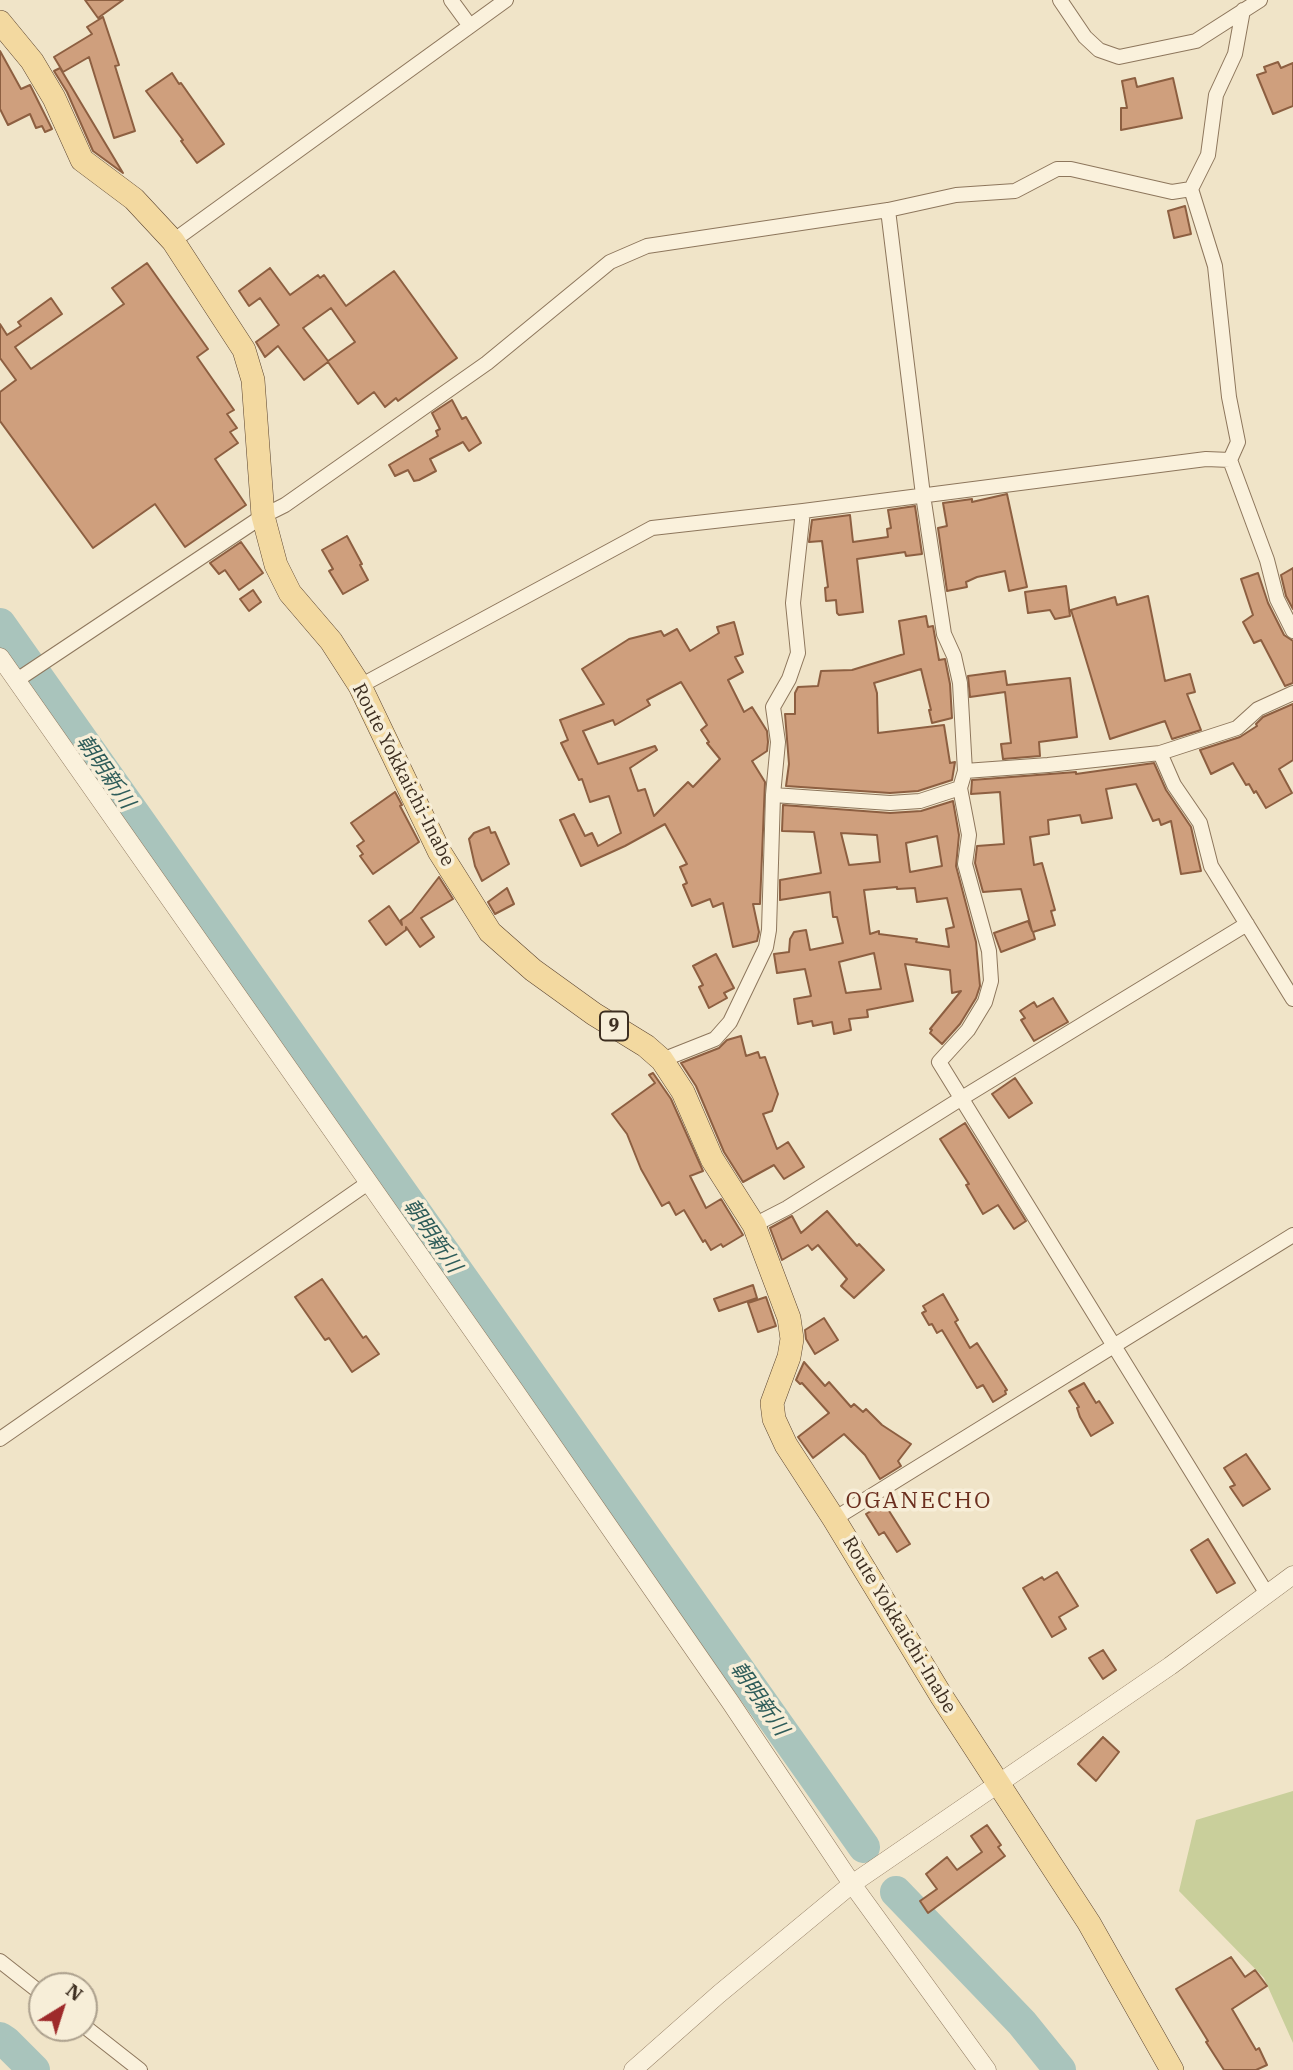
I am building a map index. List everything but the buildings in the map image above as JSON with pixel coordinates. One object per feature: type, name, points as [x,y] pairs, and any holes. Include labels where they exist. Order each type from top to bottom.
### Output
[{"type":"main road","name":"Route Yokkaichi-Inabe","points":[[0,22],[32,61],[49,89],[82,160],[134,199],[173,241],[244,350],[253,380],[263,516],[276,565],[290,593],[331,641],[360,686],[439,852],[490,932],[533,970],[594,1014],[646,1046],[662,1060],[683,1092],[712,1159],[754,1225],[789,1318],[792,1339],[789,1357],[772,1403],[774,1419],[786,1446],[834,1519],[942,1697],[1089,1923],[1172,2070]]},
{"type":"street","points":[[451,0],[470,26]]},
{"type":"street","points":[[173,241],[506,0]]},
{"type":"street","points":[[1060,0],[1085,37],[1100,50],[1119,57],[1196,41],[1260,0]]},
{"type":"street","points":[[1236,15],[1235,54],[1216,95],[1208,155],[1191,189],[1215,266],[1229,397],[1238,442],[1230,460],[1267,560],[1277,599],[1293,631]]},
{"type":"street","points":[[20,678],[263,516],[285,505],[487,363],[610,262],[647,246],[888,209],[956,195],[1015,191],[1057,169],[1071,169],[1172,192],[1191,189]]},
{"type":"street","points":[[888,209],[923,495],[944,634],[954,656],[960,683],[965,771],[960,788],[970,835],[965,863],[989,951],[991,981],[985,1002],[968,1030],[939,1062],[1267,1594]]},
{"type":"street","points":[[360,686],[652,528],[1206,459],[1230,460]]},
{"type":"street","points":[[662,1060],[715,1039],[730,1022],[766,947],[778,742],[773,707],[789,679],[798,653],[793,603],[803,511]]},
{"type":"street","points":[[0,657],[20,678],[731,1703],[852,1884],[987,2070]]},
{"type":"street","points":[[965,771],[1160,753],[1237,728],[1258,709],[1293,693]]},
{"type":"street","points":[[1160,753],[1174,785],[1200,823],[1211,866],[1293,999]]},
{"type":"street","points":[[773,794],[890,803],[920,801],[960,788]]},
{"type":"street","points":[[754,1225],[788,1208],[1247,924]]},
{"type":"street","points":[[0,1439],[368,1183]]},
{"type":"street","points":[[834,1519],[1293,1235]]},
{"type":"street","points":[[633,2070],[719,1994],[852,1884],[1170,1666],[1293,1575]]},
{"type":"street","points":[[0,1961],[28,1983]]},
{"type":"street","points":[[98,2037],[140,2070]]},
{"type":"green space","points":[[1293,1791],[1293,2043],[1264,1978],[1179,1891],[1196,1820]]},
{"type":"waterway","name":"朝明新川","points":[[0,624],[864,1847]]},
{"type":"waterway","name":"朝明新川","points":[[896,1892],[1022,2023],[1060,2070]]},
{"type":"waterway","points":[[0,2038],[34,2070]]},
{"type":"district","name":"OGANECHO","points":[[919,1501]]}]
